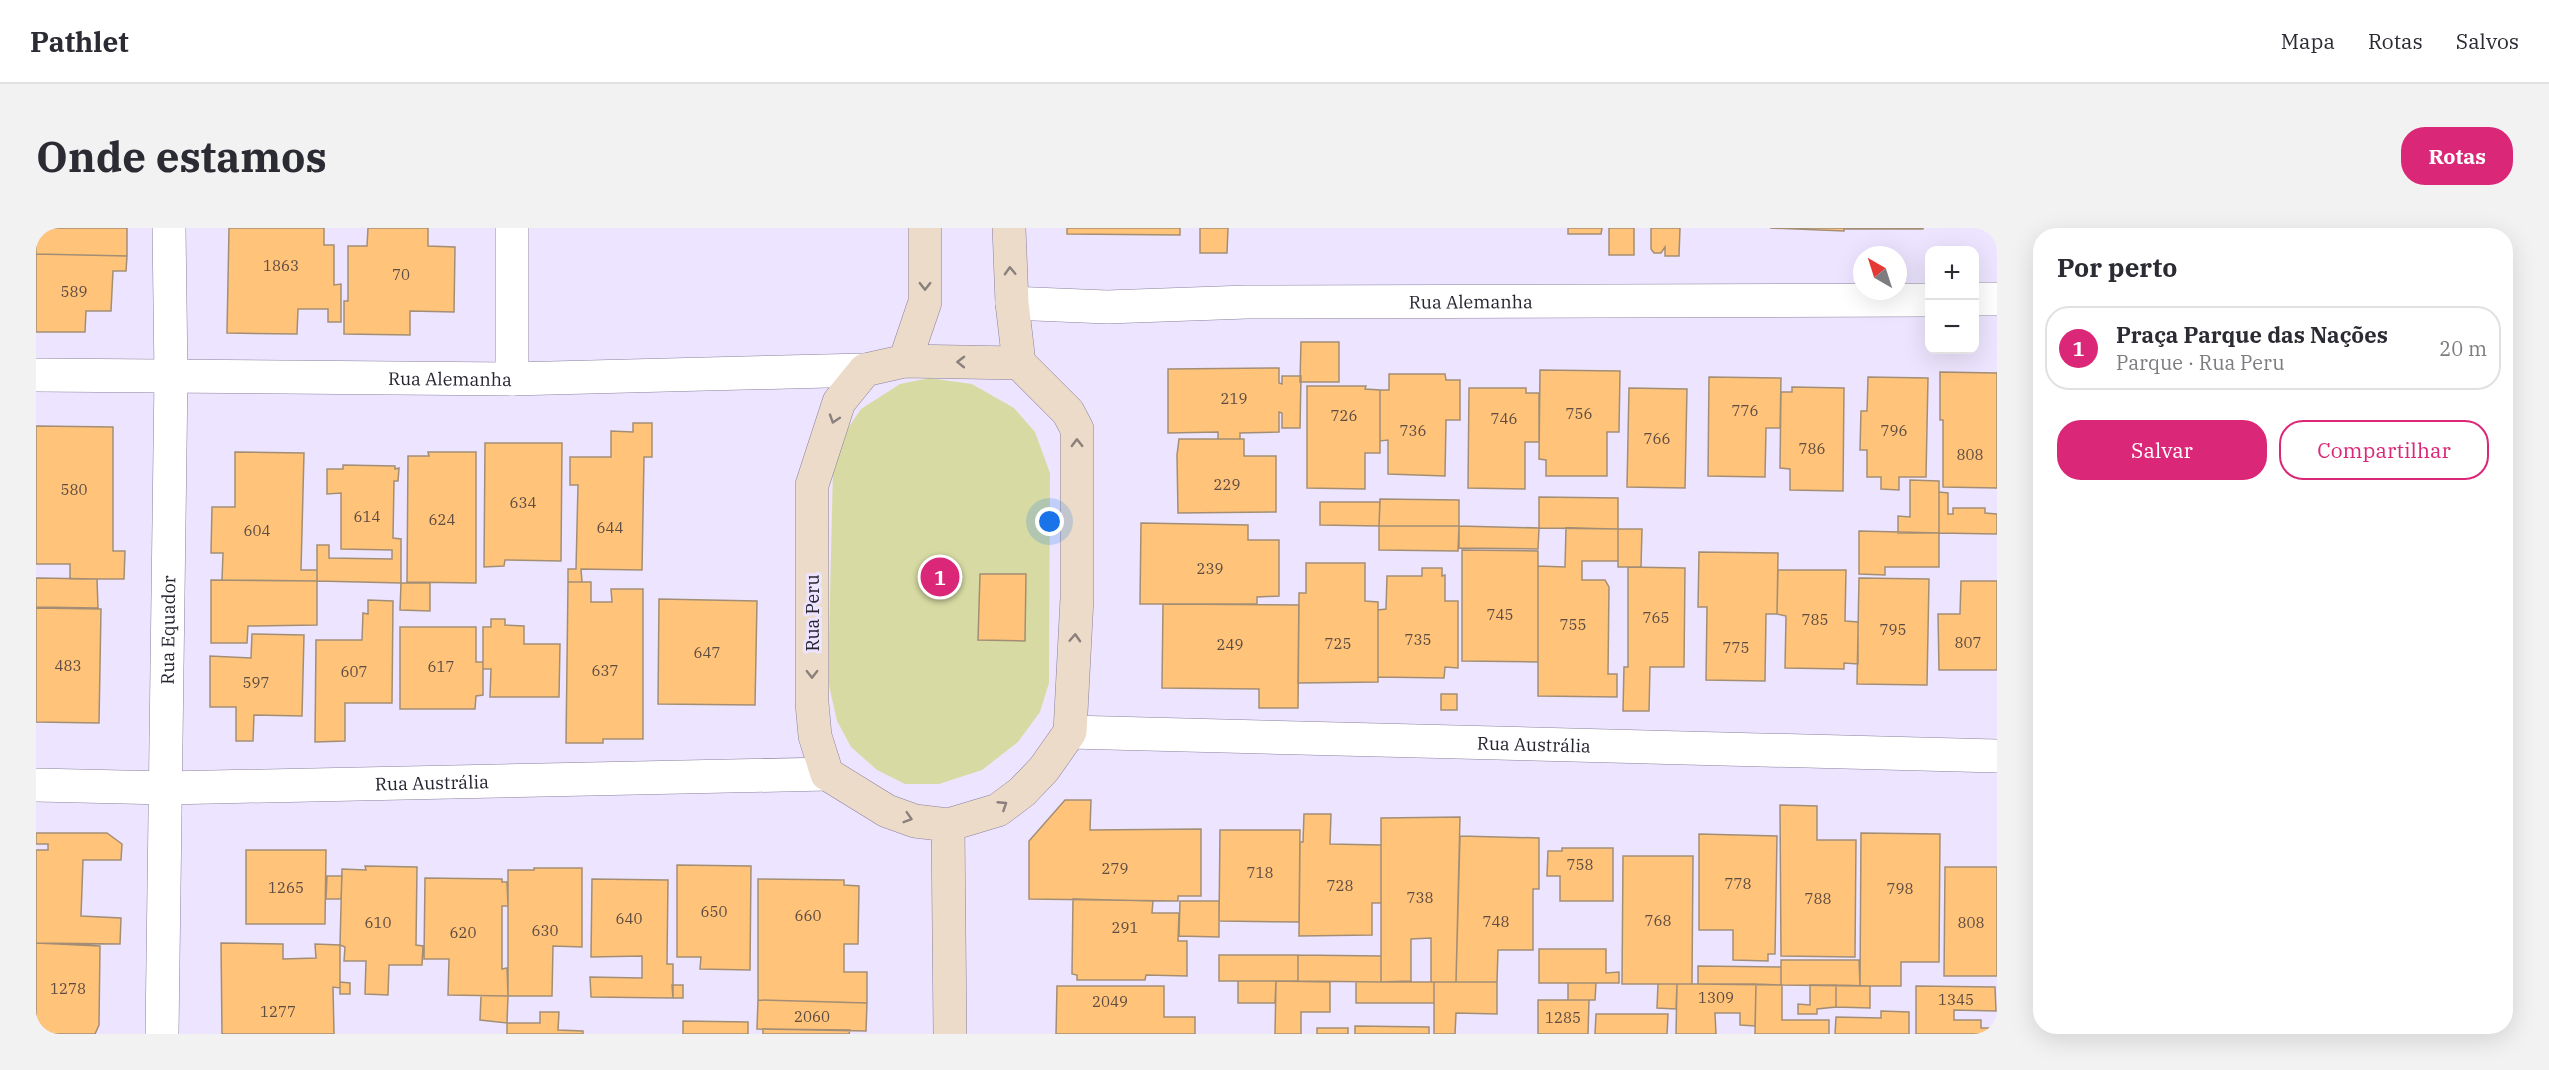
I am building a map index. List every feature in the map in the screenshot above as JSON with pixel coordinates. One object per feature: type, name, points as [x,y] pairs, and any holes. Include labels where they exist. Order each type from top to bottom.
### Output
[{"type":"street","name":"Rua Equador","points":[[162,1034],[171,376],[170,228]]},
{"type":"street","points":[[512,228],[512,379]]},
{"type":"street","points":[[905,361],[925,302],[925,228]]},
{"type":"street","points":[[827,774],[887,812],[915,820],[948,825],[998,810],[1022,792],[1044,769],[1070,732],[1077,598],[1077,429],[1068,412],[1019,363],[1012,303],[1009,228]]},
{"type":"street","points":[[1979,299],[1997,299]]},
{"type":"street","name":"Rua Alemanha","points":[[1012,303],[1107,307],[1247,302],[1925,300]]},
{"type":"street","points":[[865,370],[905,361],[1019,363]]},
{"type":"street","name":"Rua Alemanha","points":[[36,375],[512,379],[865,370]]},
{"type":"street","name":"Rua Peru","points":[[827,774],[815,736],[812,703],[812,485],[839,402],[865,370]]},
{"type":"street","name":"Rua Austrália","points":[[1070,732],[1997,756]]},
{"type":"street","name":"Rua Austrália","points":[[36,785],[166,788],[827,774]]},
{"type":"street","points":[[948,825],[950,1034]]},
{"type":"green space","points":[[929,378],[972,384],[1014,408],[1035,432],[1050,473],[1049,683],[1040,712],[1018,742],[982,770],[939,784],[905,784],[877,770],[851,747],[837,721],[828,681],[833,468],[842,437],[861,409],[900,384]]},
{"type":"building","points":[[36,228],[127,228],[127,256],[36,254]]},
{"type":"building","points":[[229,228],[324,228],[324,245],[334,245],[334,285],[341,284],[341,322],[328,322],[328,309],[298,309],[297,334],[227,333]]},
{"type":"building","points":[[368,228],[428,228],[428,246],[455,247],[454,312],[410,311],[410,335],[344,334],[344,301],[348,301],[348,246],[367,246]]},
{"type":"building","points":[[1067,228],[1180,228],[1180,235],[1067,234]]},
{"type":"building","points":[[1200,228],[1228,228],[1227,253],[1200,253]]},
{"type":"building","points":[[1568,228],[1602,228],[1601,234],[1568,234]]},
{"type":"building","points":[[1609,228],[1634,228],[1634,255],[1609,255]]},
{"type":"building","points":[[1651,228],[1680,228],[1679,256],[1665,256],[1665,247],[1661,253],[1654,253],[1651,249]]},
{"type":"building","points":[[1770,228],[1844,228],[1844,231]]},
{"type":"building","points":[[1923,228],[1923,229],[1844,229]]},
{"type":"building","points":[[36,254],[127,256],[126,271],[113,271],[111,311],[86,311],[85,332],[36,332]]},
{"type":"building","points":[[1301,342],[1339,342],[1339,382],[1300,382]]},
{"type":"building","points":[[1279,368],[1279,383],[1282,384],[1282,376],[1301,376],[1300,428],[1282,428],[1282,413],[1279,412],[1279,432],[1240,433],[1240,439],[1218,439],[1218,432],[1168,433],[1168,369]]},
{"type":"building","points":[[1540,370],[1620,371],[1619,432],[1607,432],[1607,476],[1546,476],[1546,460],[1539,459]]},
{"type":"building","points":[[1940,372],[1997,373],[1997,488],[1943,487]]},
{"type":"building","points":[[1389,374],[1445,374],[1446,380],[1460,380],[1460,420],[1446,420],[1445,476],[1388,474],[1388,440],[1380,441],[1380,390],[1389,390]]},
{"type":"building","points":[[1709,377],[1781,378],[1780,428],[1766,428],[1765,477],[1708,476]]},
{"type":"building","points":[[1868,377],[1928,378],[1926,477],[1899,477],[1899,490],[1881,489],[1881,477],[1867,477],[1867,450],[1860,450],[1861,411],[1867,411]]},
{"type":"building","points":[[1307,386],[1366,386],[1365,389],[1380,390],[1380,453],[1365,453],[1365,489],[1307,488]]},
{"type":"building","points":[[1792,387],[1844,388],[1843,491],[1790,490],[1790,469],[1780,468],[1781,392],[1792,392]]},
{"type":"building","points":[[1469,388],[1526,388],[1526,393],[1539,393],[1539,442],[1525,442],[1525,489],[1468,488]]},
{"type":"building","points":[[1629,388],[1687,389],[1685,488],[1627,487]]},
{"type":"building","points":[[633,423],[652,423],[652,457],[644,457],[642,570],[581,569],[582,582],[568,582],[568,569],[576,569],[578,485],[570,485],[570,457],[611,457],[611,431],[633,432]]},
{"type":"building","points":[[36,426],[113,427],[113,551],[125,551],[124,579],[70,579],[70,564],[36,564]]},
{"type":"building","points":[[1179,439],[1244,439],[1244,456],[1276,456],[1276,512],[1178,513]]},
{"type":"building","points":[[485,443],[562,443],[561,561],[505,560],[504,566],[484,567]]},
{"type":"building","points":[[235,452],[304,453],[301,570],[317,570],[317,581],[222,580],[223,553],[211,553],[212,507],[235,507]]},
{"type":"building","points":[[428,452],[476,452],[476,583],[407,582],[408,456],[429,456]]},
{"type":"building","points":[[343,465],[399,468],[398,481],[394,481],[393,538],[401,539],[401,583],[317,581],[317,545],[329,545],[329,558],[392,559],[392,550],[341,549],[341,493],[327,494],[327,469],[343,469]]},
{"type":"building","points":[[1910,480],[1939,481],[1939,533],[1898,533],[1898,516],[1910,517]]},
{"type":"building","points":[[1939,492],[1948,493],[1948,514],[1953,514],[1953,508],[1985,508],[1985,513],[1997,514],[1997,534],[1939,533]]},
{"type":"building","points":[[1539,497],[1618,498],[1618,529],[1539,528]]},
{"type":"building","points":[[1380,499],[1459,500],[1459,526],[1379,526]]},
{"type":"building","points":[[1320,502],[1380,502],[1379,526],[1320,525]]},
{"type":"building","points":[[1141,523],[1248,525],[1248,540],[1279,540],[1279,596],[1257,597],[1257,604],[1140,604]]},
{"type":"building","points":[[1379,526],[1459,526],[1458,551],[1379,550]]},
{"type":"building","points":[[1459,526],[1539,528],[1538,549],[1459,548]]},
{"type":"building","points":[[1566,528],[1618,529],[1618,561],[1582,561],[1582,580],[1605,580],[1609,587],[1608,674],[1617,674],[1617,697],[1538,696],[1538,566],[1565,567]]},
{"type":"building","points":[[1618,529],[1642,529],[1641,567],[1618,567]]},
{"type":"building","points":[[1859,531],[1939,533],[1939,567],[1885,567],[1885,575],[1859,574]]},
{"type":"building","points":[[1462,550],[1538,551],[1538,662],[1462,661]]},
{"type":"building","points":[[1699,552],[1778,553],[1777,614],[1766,614],[1765,681],[1706,680],[1707,607],[1698,607]]},
{"type":"building","points":[[1306,563],[1365,563],[1365,601],[1378,602],[1378,682],[1298,683],[1299,593],[1306,593]]},
{"type":"building","points":[[1628,567],[1685,568],[1684,667],[1650,667],[1649,711],[1623,711],[1624,667],[1628,667]]},
{"type":"building","points":[[1422,568],[1442,568],[1442,576],[1445,575],[1445,601],[1458,601],[1458,668],[1445,667],[1444,678],[1378,677],[1378,610],[1386,609],[1387,576],[1422,576]]},
{"type":"building","points":[[1778,570],[1846,570],[1845,621],[1858,622],[1858,664],[1844,663],[1844,669],[1785,668],[1786,616],[1777,614]]},
{"type":"building","points":[[980,574],[1026,574],[1025,641],[978,640]]},
{"type":"building","points":[[36,578],[97,579],[98,608],[36,607]]},
{"type":"building","points":[[1859,578],[1929,579],[1927,685],[1857,684]]},
{"type":"building","points":[[211,580],[317,581],[317,625],[248,626],[247,643],[211,643]]},
{"type":"building","points":[[1961,581],[1997,581],[1997,670],[1939,670],[1938,614],[1960,614]]},
{"type":"building","points":[[568,582],[591,582],[591,602],[612,602],[611,589],[643,589],[643,739],[603,739],[603,743],[566,743]]},
{"type":"building","points":[[401,583],[430,583],[430,611],[400,610]]},
{"type":"building","points":[[659,599],[757,601],[755,705],[658,704]]},
{"type":"building","points":[[368,600],[393,601],[392,703],[345,703],[345,741],[315,742],[316,640],[362,640],[363,613],[368,614]]},
{"type":"building","points":[[1163,604],[1299,605],[1298,708],[1259,708],[1259,689],[1162,688]]},
{"type":"building","points":[[36,608],[101,609],[99,723],[36,722]]},
{"type":"building","points":[[491,619],[505,619],[505,625],[524,626],[524,644],[560,644],[559,697],[490,697],[491,669],[483,669],[483,627],[491,627]]},
{"type":"building","points":[[400,627],[476,627],[476,662],[483,662],[483,695],[476,696],[475,709],[400,709]]},
{"type":"building","points":[[252,634],[304,635],[302,716],[254,715],[253,741],[236,741],[236,707],[210,707],[210,656],[251,658]]},
{"type":"building","points":[[1441,694],[1457,694],[1457,710],[1441,710]]},
{"type":"building","points":[[1065,800],[1091,800],[1090,830],[1201,829],[1201,896],[1178,896],[1178,901],[1029,899],[1029,841]]},
{"type":"building","points":[[1780,805],[1817,806],[1817,840],[1856,840],[1855,957],[1781,956]]},
{"type":"building","points":[[1304,814],[1331,814],[1330,844],[1381,845],[1381,903],[1372,903],[1372,935],[1299,936],[1300,842],[1303,842]]},
{"type":"building","points":[[1460,817],[1456,982],[1431,982],[1431,938],[1411,939],[1411,981],[1381,982],[1381,818]]},
{"type":"building","points":[[1220,830],[1300,830],[1299,922],[1219,921]]},
{"type":"building","points":[[36,833],[107,833],[122,844],[121,860],[83,860],[81,916],[121,918],[120,944],[36,943],[36,850],[48,850],[48,844],[36,844]]},
{"type":"building","points":[[1861,833],[1940,834],[1939,962],[1901,962],[1901,986],[1860,986]]},
{"type":"building","points":[[1699,834],[1777,836],[1775,954],[1768,954],[1768,961],[1733,960],[1733,930],[1699,930]]},
{"type":"building","points":[[1460,836],[1539,838],[1539,889],[1533,889],[1533,950],[1498,950],[1497,982],[1456,982]]},
{"type":"building","points":[[1562,848],[1613,848],[1613,901],[1560,901],[1560,876],[1547,876],[1548,851],[1562,851]]},
{"type":"building","points":[[246,850],[326,850],[325,924],[246,924]]},
{"type":"building","points":[[1623,856],[1693,856],[1692,984],[1622,984]]},
{"type":"building","points":[[677,865],[751,866],[750,970],[700,969],[701,957],[677,957]]},
{"type":"building","points":[[365,866],[417,867],[416,945],[423,946],[422,965],[389,965],[388,995],[365,994],[366,961],[344,961],[345,947],[340,945],[342,869],[366,870]]},
{"type":"building","points":[[1945,867],[1997,867],[1997,976],[1944,976]]},
{"type":"building","points":[[534,868],[582,868],[582,947],[553,946],[552,996],[508,996],[508,870],[534,870]]},
{"type":"building","points":[[327,876],[342,876],[341,899],[326,899]]},
{"type":"building","points":[[425,878],[502,879],[502,882],[507,882],[508,906],[502,906],[502,969],[507,968],[508,996],[448,995],[449,959],[424,959]]},
{"type":"building","points":[[592,879],[668,880],[667,964],[673,964],[673,998],[591,997],[590,977],[642,978],[642,956],[591,957]]},
{"type":"building","points":[[758,879],[844,880],[844,885],[859,886],[858,944],[844,944],[844,972],[867,972],[867,1003],[758,1000]]},
{"type":"building","points":[[1073,899],[1153,901],[1152,913],[1179,913],[1178,941],[1187,941],[1187,976],[1146,975],[1145,980],[1077,980],[1077,975],[1072,974]]},
{"type":"building","points":[[1180,901],[1219,901],[1219,937],[1179,936]]},
{"type":"building","points":[[36,943],[100,946],[99,1025],[95,1034],[36,1034]]},
{"type":"building","points":[[221,943],[283,944],[283,959],[316,958],[315,944],[340,945],[340,988],[333,987],[334,1034],[222,1034]]},
{"type":"building","points":[[1539,949],[1606,949],[1606,973],[1619,972],[1619,983],[1539,983]]},
{"type":"building","points":[[1219,955],[1298,955],[1298,981],[1219,981]]},
{"type":"building","points":[[1298,955],[1381,956],[1381,982],[1298,981]]},
{"type":"building","points":[[1781,960],[1859,960],[1860,986],[1781,985]]},
{"type":"building","points":[[1698,966],[1781,967],[1781,985],[1698,984]]},
{"type":"building","points":[[1238,981],[1276,981],[1275,1003],[1238,1003]]},
{"type":"building","points":[[1276,981],[1330,982],[1330,1012],[1301,1012],[1301,1034],[1275,1034]]},
{"type":"building","points":[[340,982],[350,983],[350,994],[340,994]]},
{"type":"building","points":[[1356,982],[1434,982],[1434,1003],[1356,1003]]},
{"type":"building","points":[[1434,982],[1497,982],[1497,1014],[1456,1013],[1455,1034],[1434,1034]]},
{"type":"building","points":[[1568,983],[1596,983],[1595,1000],[1568,1000]]},
{"type":"building","points":[[1658,984],[1677,984],[1676,1009],[1657,1008]]},
{"type":"building","points":[[1677,984],[1756,984],[1755,1026],[1740,1025],[1740,1013],[1715,1013],[1716,1034],[1676,1034]]},
{"type":"building","points":[[1756,984],[1782,985],[1782,1020],[1829,1020],[1829,1034],[1755,1034]]},
{"type":"building","points":[[672,985],[683,985],[683,998],[673,998]]},
{"type":"building","points":[[1810,985],[1836,985],[1836,1007],[1817,1009],[1817,1014],[1798,1014],[1798,1004],[1810,1005]]},
{"type":"building","points":[[1836,985],[1870,986],[1870,1008],[1836,1007]]},
{"type":"building","points":[[1057,986],[1164,986],[1164,1017],[1195,1017],[1195,1034],[1056,1034]]},
{"type":"building","points":[[1916,986],[1995,987],[1996,1011],[1954,1010],[1954,1020],[1981,1020],[1981,1028],[1989,1028],[1989,1034],[1916,1034]]},
{"type":"building","points":[[481,996],[508,996],[507,1023],[480,1020]]},
{"type":"building","points":[[758,1000],[867,1003],[866,1031],[757,1029]]},
{"type":"building","points":[[1538,1000],[1589,1000],[1588,1034],[1538,1034]]},
{"type":"building","points":[[1881,1011],[1909,1012],[1909,1034],[1835,1034],[1836,1017],[1881,1018]]},
{"type":"building","points":[[540,1012],[559,1012],[558,1030],[583,1031],[583,1034],[507,1034],[507,1023],[540,1023]]},
{"type":"building","points":[[1596,1014],[1668,1014],[1667,1034],[1595,1034]]},
{"type":"building","points":[[683,1021],[748,1022],[748,1034],[683,1034]]},
{"type":"building","points":[[1355,1026],[1429,1027],[1429,1034],[1355,1034]]},
{"type":"building","points":[[1317,1028],[1348,1028],[1348,1034],[1317,1034]]},
{"type":"building","points":[[763,1029],[850,1030],[849,1034],[763,1034]]},
{"type":"place","name":"Praça Parque das Nações","points":[[940,577]]}]
